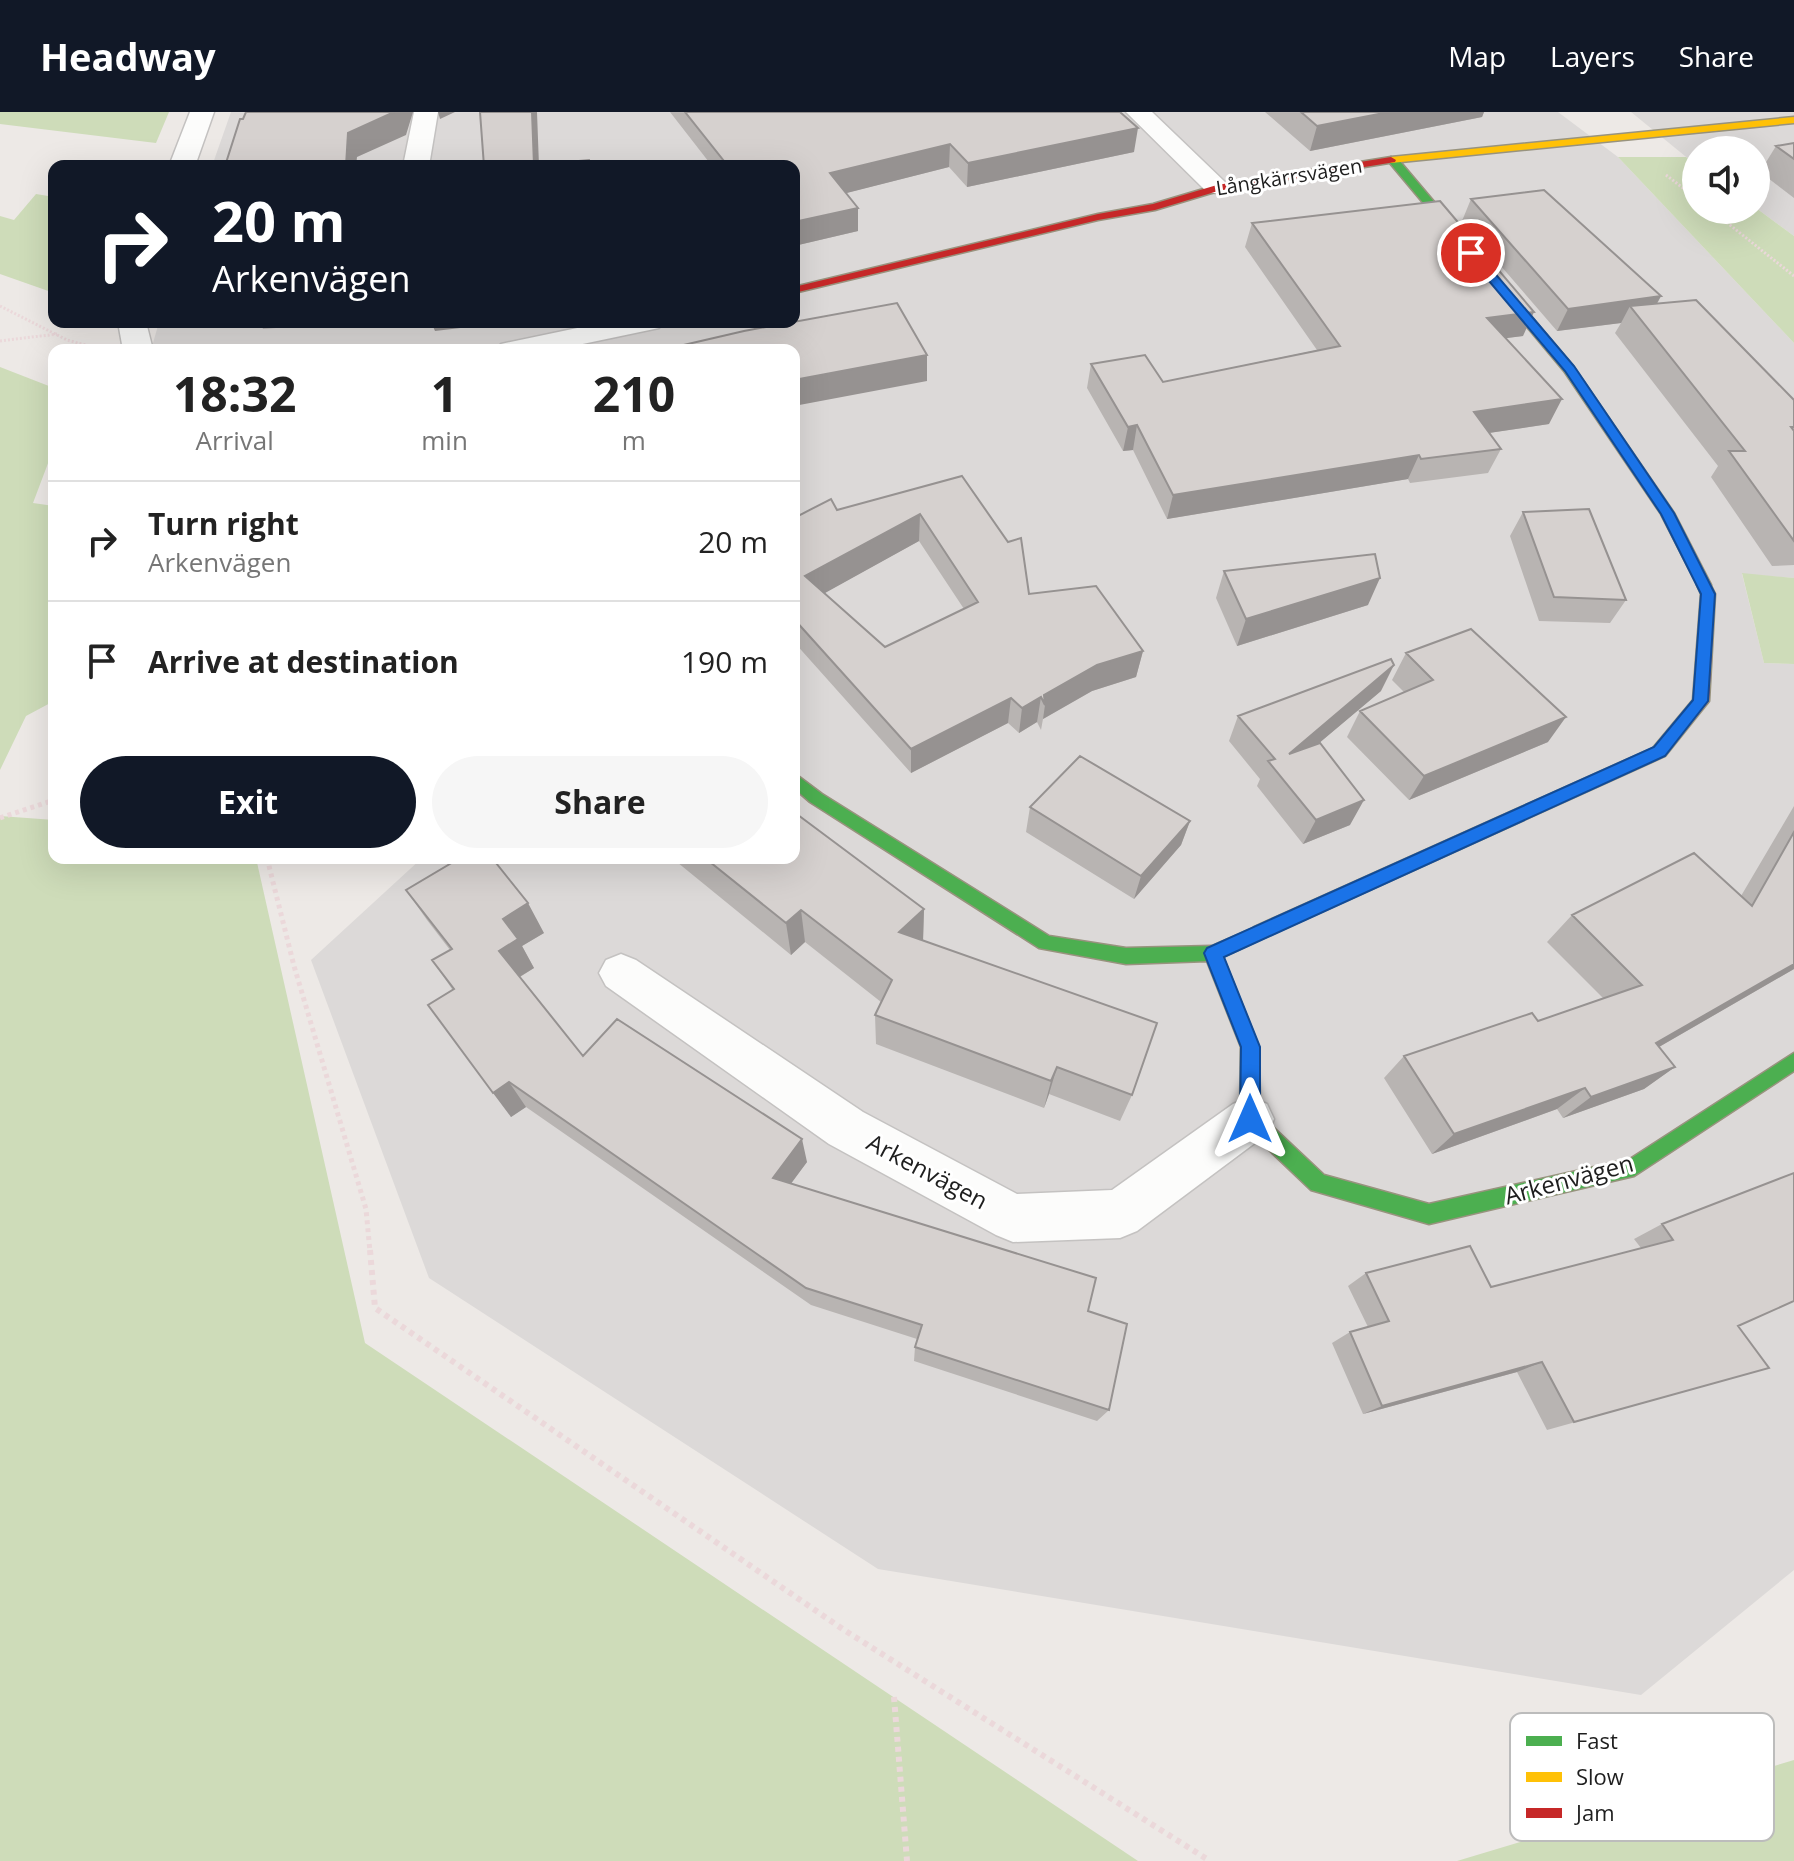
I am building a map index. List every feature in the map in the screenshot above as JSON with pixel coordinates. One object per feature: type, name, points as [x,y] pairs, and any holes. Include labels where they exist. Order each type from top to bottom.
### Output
[{"type":"street","points":[[184,160],[202,112]]},
{"type":"street","points":[[417,160],[426,112]]},
{"type":"street","points":[[1138,112],[1217,188]]},
{"type":"street","name":"Långkärrsvägen","points":[[800,289],[1098,217],[1155,207],[1217,188],[1393,160],[1794,120]]},
{"type":"street","points":[[800,784],[816,798],[1045,943],[1126,956],[1213,953],[1659,752],[1701,701],[1708,594],[1667,513],[1569,369],[1393,160]]},
{"type":"street","points":[[541,344],[619,328]]},
{"type":"street","points":[[1213,953],[1250,1047],[1250,1119]]},
{"type":"street","name":"Arkenvägen","points":[[621,973],[846,1128],[1013,1218],[1120,1214],[1250,1119],[1318,1183],[1429,1214],[1634,1167],[1794,1061]]},
{"type":"path","points":[[1729,224],[1794,276]]},
{"type":"path","points":[[0,306],[75,344]]},
{"type":"path","points":[[0,341],[58,334]]},
{"type":"path","points":[[0,818],[48,802]]},
{"type":"path","points":[[268,864],[294,966],[366,1209],[375,1308],[844,1630],[1210,1861]]},
{"type":"path","points":[[894,1697],[907,1861]]},
{"type":"shaded area","points":[[231,112],[1558,112],[1618,157],[1794,343],[1794,578],[1742,574],[1764,663],[1794,664],[1794,1570],[1641,1695],[878,1569],[429,1278],[311,960],[415,864],[800,864],[800,344],[153,344],[157,328],[800,328],[800,160],[214,160]]},
{"type":"shaded area","points":[[1631,112],[1794,112],[1794,236],[1770,218],[1770,136],[1682,136],[1682,154]]},
{"type":"green space","points":[[0,112],[169,112],[156,143],[0,124]]},
{"type":"green space","points":[[1618,157],[1682,157],[1682,224],[1770,224],[1770,218],[1794,236],[1794,343]]},
{"type":"green space","points":[[36,194],[48,196],[48,291],[0,274],[0,216],[14,220]]},
{"type":"green space","points":[[0,367],[48,386],[48,463],[33,503],[48,505],[48,704],[26,716],[0,770]]},
{"type":"green space","points":[[1742,573],[1794,578],[1794,664],[1764,663]]},
{"type":"green space","points":[[0,816],[48,820],[48,864],[257,864],[365,1343],[1138,1861],[0,1861]]},
{"type":"green space","points":[[1794,1760],[1794,1861],[1457,1861],[1524,1841],[1774,1841],[1774,1766]]},
{"type":"building","points":[[246,112],[394,112],[348,133],[346,160],[227,160],[240,119]]},
{"type":"building","points":[[480,112],[532,112],[534,160],[484,160]]},
{"type":"building","points":[[685,112],[1120,112],[1138,128],[968,163],[950,144],[830,173],[858,208],[800,221],[800,160],[723,160]]},
{"type":"building","points":[[1301,112],[1389,112],[1317,126]]},
{"type":"building","points":[[1794,143],[1794,159],[1776,146]]},
{"type":"building","points":[[1544,190],[1661,296],[1568,309],[1471,199]]},
{"type":"building","points":[[1440,201],[1534,312],[1487,318],[1562,399],[1474,412],[1501,449],[1421,459],[1419,455],[1173,495],[1137,425],[1128,427],[1091,364],[1145,355],[1163,382],[1340,346],[1252,223]]},
{"type":"building","points":[[1696,300],[1794,400],[1794,427],[1791,427],[1794,431],[1794,541],[1729,451],[1745,451],[1630,306]]},
{"type":"building","points":[[897,303],[927,355],[800,379],[800,344],[688,344],[760,328],[800,328],[800,321]]},
{"type":"building","points":[[962,476],[1008,542],[1021,538],[1029,594],[1096,586],[1143,651],[1097,665],[1044,695],[1045,705],[1041,697],[1022,708],[1011,698],[911,749],[800,626],[800,515],[831,499],[837,510]],"holes":[[[920,514],[978,602],[885,647],[805,576]]]},
{"type":"building","points":[[1589,509],[1626,600],[1554,597],[1523,512]]},
{"type":"building","points":[[1375,554],[1380,578],[1246,619],[1224,571]]},
{"type":"building","points":[[1471,629],[1566,717],[1424,776],[1360,711],[1433,680],[1406,653]]},
{"type":"building","points":[[1391,659],[1394,665],[1289,754],[1320,743],[1364,800],[1316,820],[1268,761],[1275,759],[1238,716]]},
{"type":"building","points":[[1080,756],[1190,821],[1141,876],[1030,807]]},
{"type":"building","points":[[800,816],[924,909],[899,932],[1157,1023],[1132,1095],[1057,1067],[1051,1081],[875,1015],[892,980],[801,910],[786,923],[712,864],[800,864]]},
{"type":"building","points":[[1794,832],[1794,964],[1656,1043],[1675,1067],[1591,1097],[1585,1088],[1454,1134],[1404,1056],[1532,1013],[1538,1021],[1642,985],[1572,915],[1694,853],[1752,906]]},
{"type":"building","points":[[450,864],[497,864],[528,903],[503,919],[518,939],[499,951],[583,1056],[617,1019],[802,1139],[773,1178],[1096,1278],[1088,1311],[1127,1324],[1109,1410],[915,1347],[922,1325],[806,1288],[509,1082],[493,1093],[428,1005],[454,989],[432,960],[452,949],[406,890]]},
{"type":"building","points":[[1794,1173],[1794,1301],[1738,1326],[1769,1368],[1574,1422],[1542,1362],[1382,1406],[1350,1332],[1389,1321],[1366,1273],[1470,1246],[1491,1287],[1673,1240],[1662,1224]]},
{"type":"traffic: fast","points":[[1393,160],[1569,369],[1667,513],[1704,585]]},
{"type":"traffic: fast","points":[[800,784],[816,798],[1045,943],[1126,956],[1213,953],[1260,932]]},
{"type":"traffic: fast","points":[[1213,953],[1250,1047],[1250,1119],[1318,1183],[1429,1214],[1634,1167],[1794,1061]]},
{"type":"traffic: slow","points":[[1391,160],[1794,120]]},
{"type":"traffic: jam","points":[[800,289],[1098,217],[1155,207],[1217,188],[1391,160]]},
{"type":"traffic: jam","points":[[1260,932],[1659,752],[1701,701],[1708,594],[1704,585]]},
{"type":"route","points":[[1250,1119],[1250,1047],[1213,953],[1659,752],[1701,701],[1708,594],[1667,513],[1569,369],[1471,253]]}]
